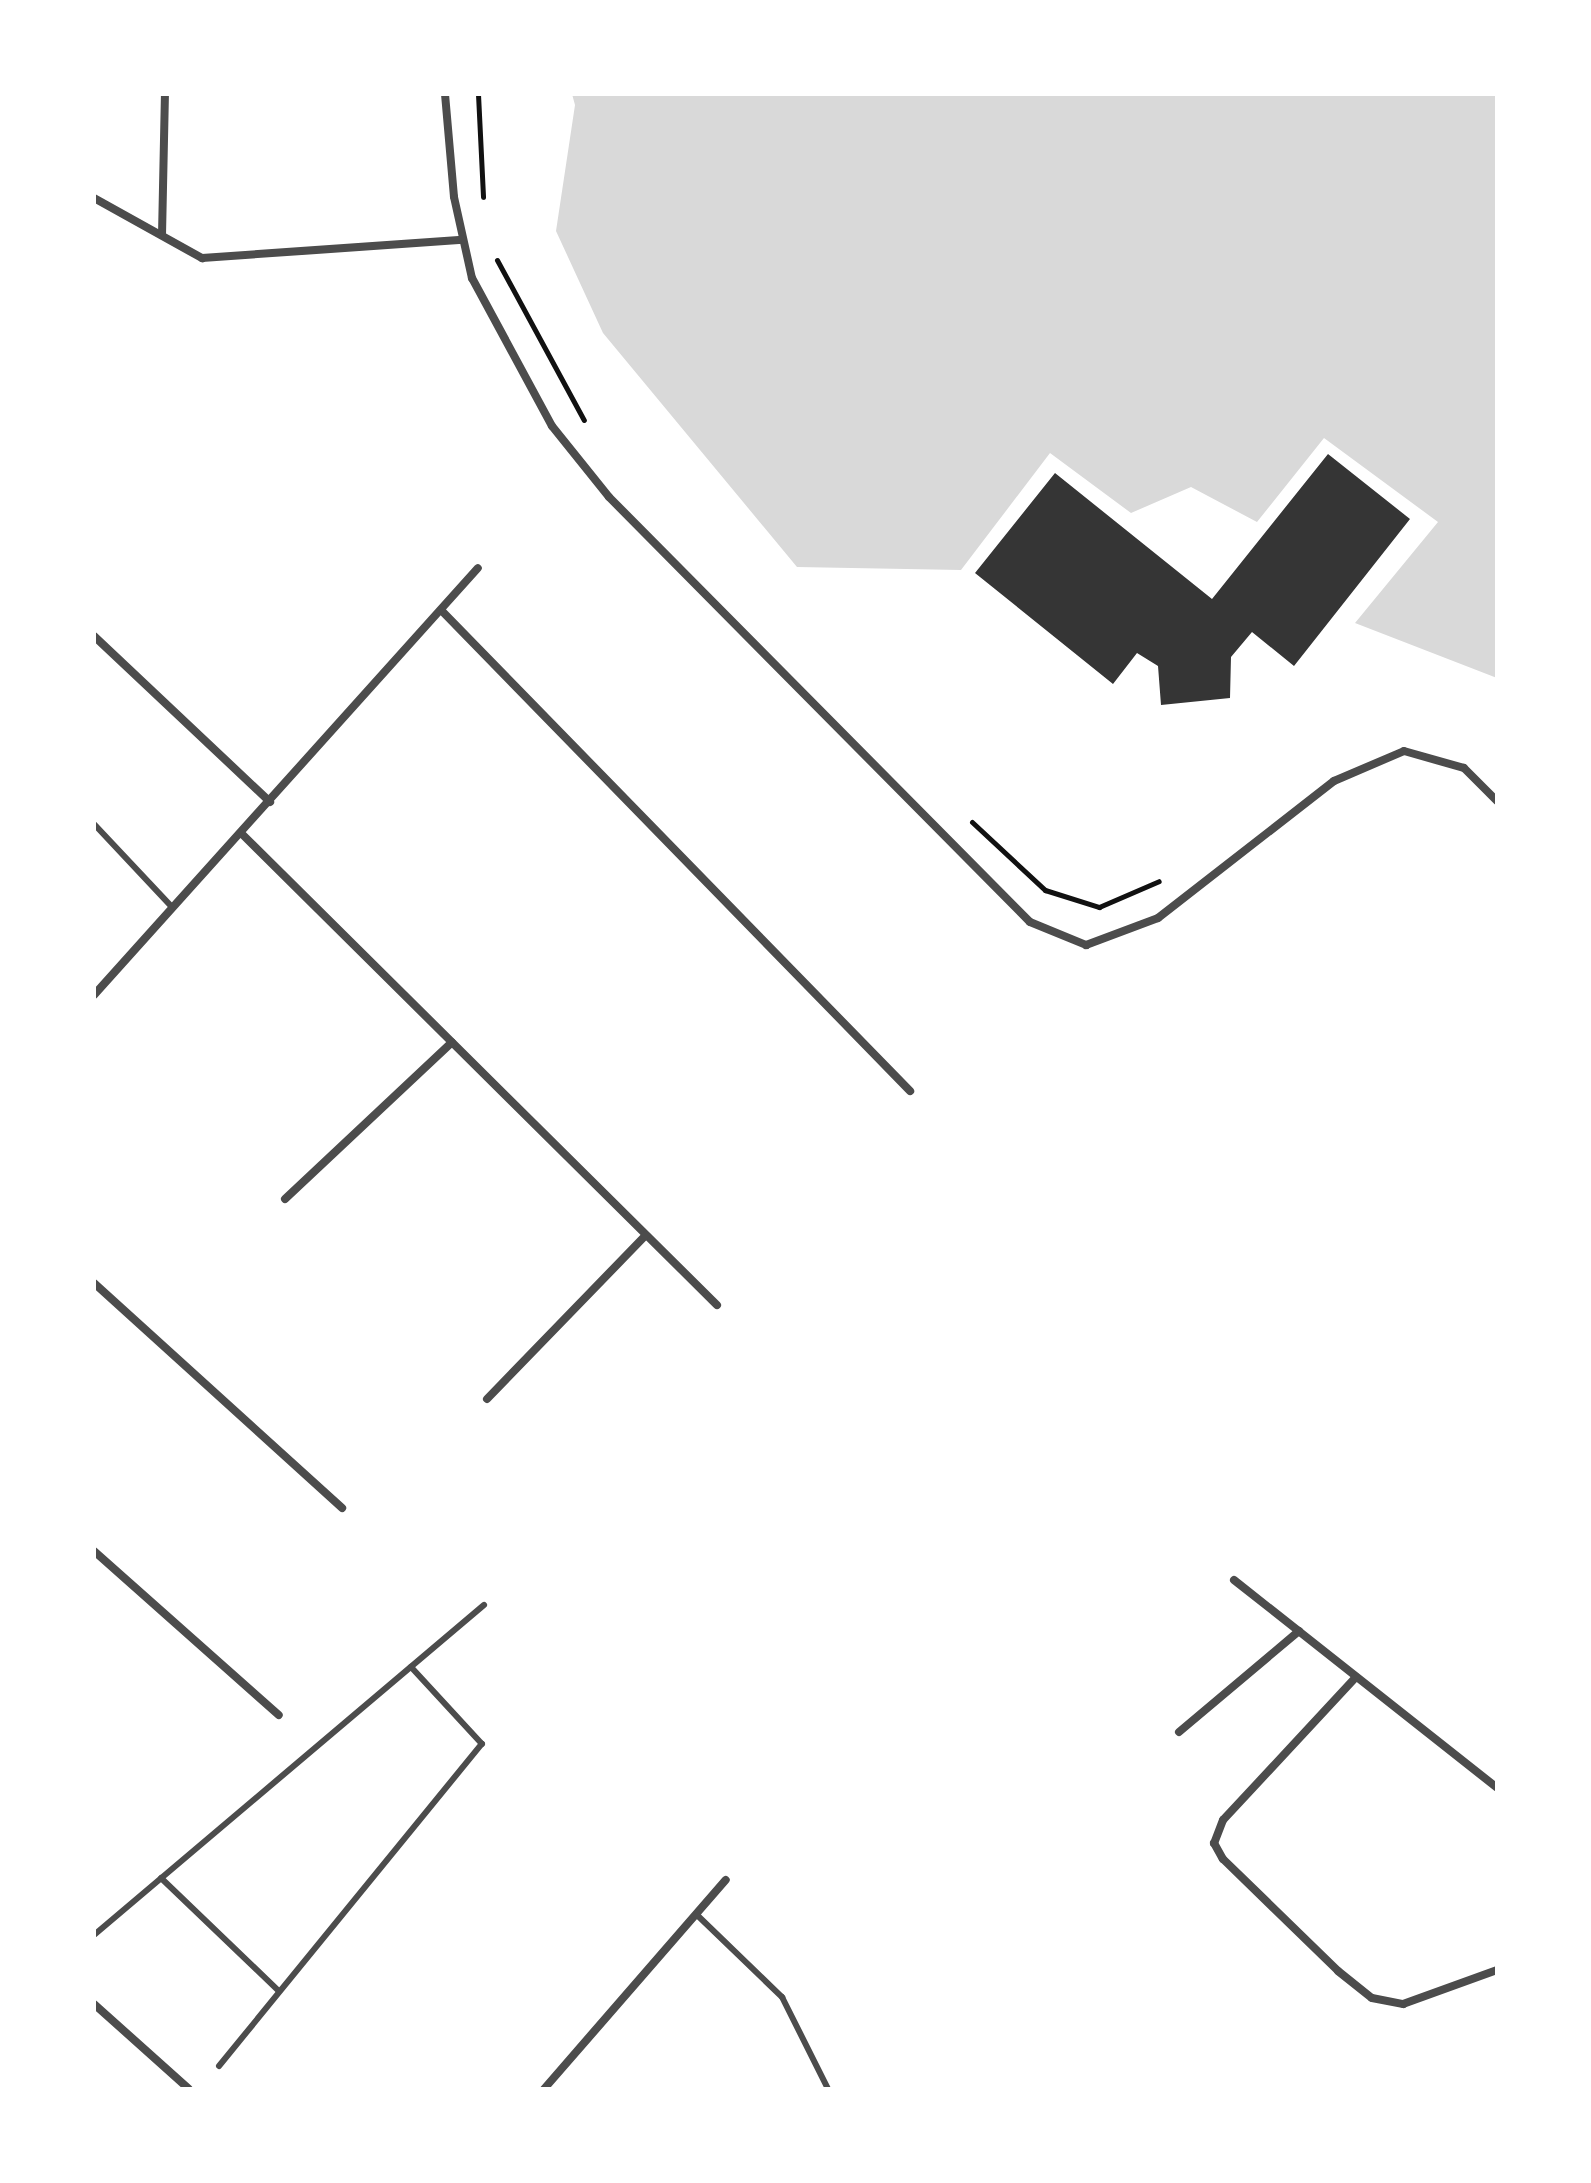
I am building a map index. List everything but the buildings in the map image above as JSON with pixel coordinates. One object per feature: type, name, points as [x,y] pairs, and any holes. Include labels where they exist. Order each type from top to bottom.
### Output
[{"type":"street","points":[[162,235],[165,94]]},
{"type":"street","points":[[445,94],[462,240],[472,278],[552,426],[609,497],[1030,922],[1086,945],[1158,918],[1334,781],[1404,751],[1464,768],[1497,801]]},
{"type":"street","points":[[94,198],[202,258],[462,240]]},
{"type":"street","points":[[94,995],[478,568]]},
{"type":"street","points":[[441,610],[910,1091]]},
{"type":"street","points":[[94,636],[270,802]]},
{"type":"street","points":[[242,834],[717,1305]]},
{"type":"street","points":[[285,1199],[452,1042]]},
{"type":"street","points":[[487,1399],[646,1235]]},
{"type":"street","points":[[94,1283],[342,1508]]},
{"type":"street","points":[[94,1551],[279,1715]]},
{"type":"street","points":[[1234,1580],[1497,1788]]},
{"type":"street","points":[[1179,1732],[1299,1631]]},
{"type":"street","points":[[1356,1677],[1223,1820],[1214,1843],[1223,1859],[1338,1971],[1372,1998],[1403,2004],[1497,1970]]},
{"type":"street","points":[[544,2089],[726,1880]]},
{"type":"street","points":[[94,2004],[189,2089]]},
{"type":"lane","points":[[94,824],[171,906]]},
{"type":"lane","points":[[94,1935],[484,1605]]},
{"type":"lane","points":[[219,2066],[482,1744],[411,1667]]},
{"type":"lane","points":[[161,1878],[279,1991]]},
{"type":"lane","points":[[696,1914],[782,1997],[828,2089]]},
{"type":"path","points":[[478,94],[484,209]]},
{"type":"path","points":[[493,252],[584,421]]},
{"type":"path","points":[[965,815],[1045,890],[1099,907],[1169,873]]},
{"type":"shaded area","points":[[572,94],[1497,94],[1497,678],[1355,623],[1438,522],[1324,438],[1257,522],[1191,487],[1131,513],[1050,453],[961,570],[797,567],[603,333],[556,231],[575,105]]}]
